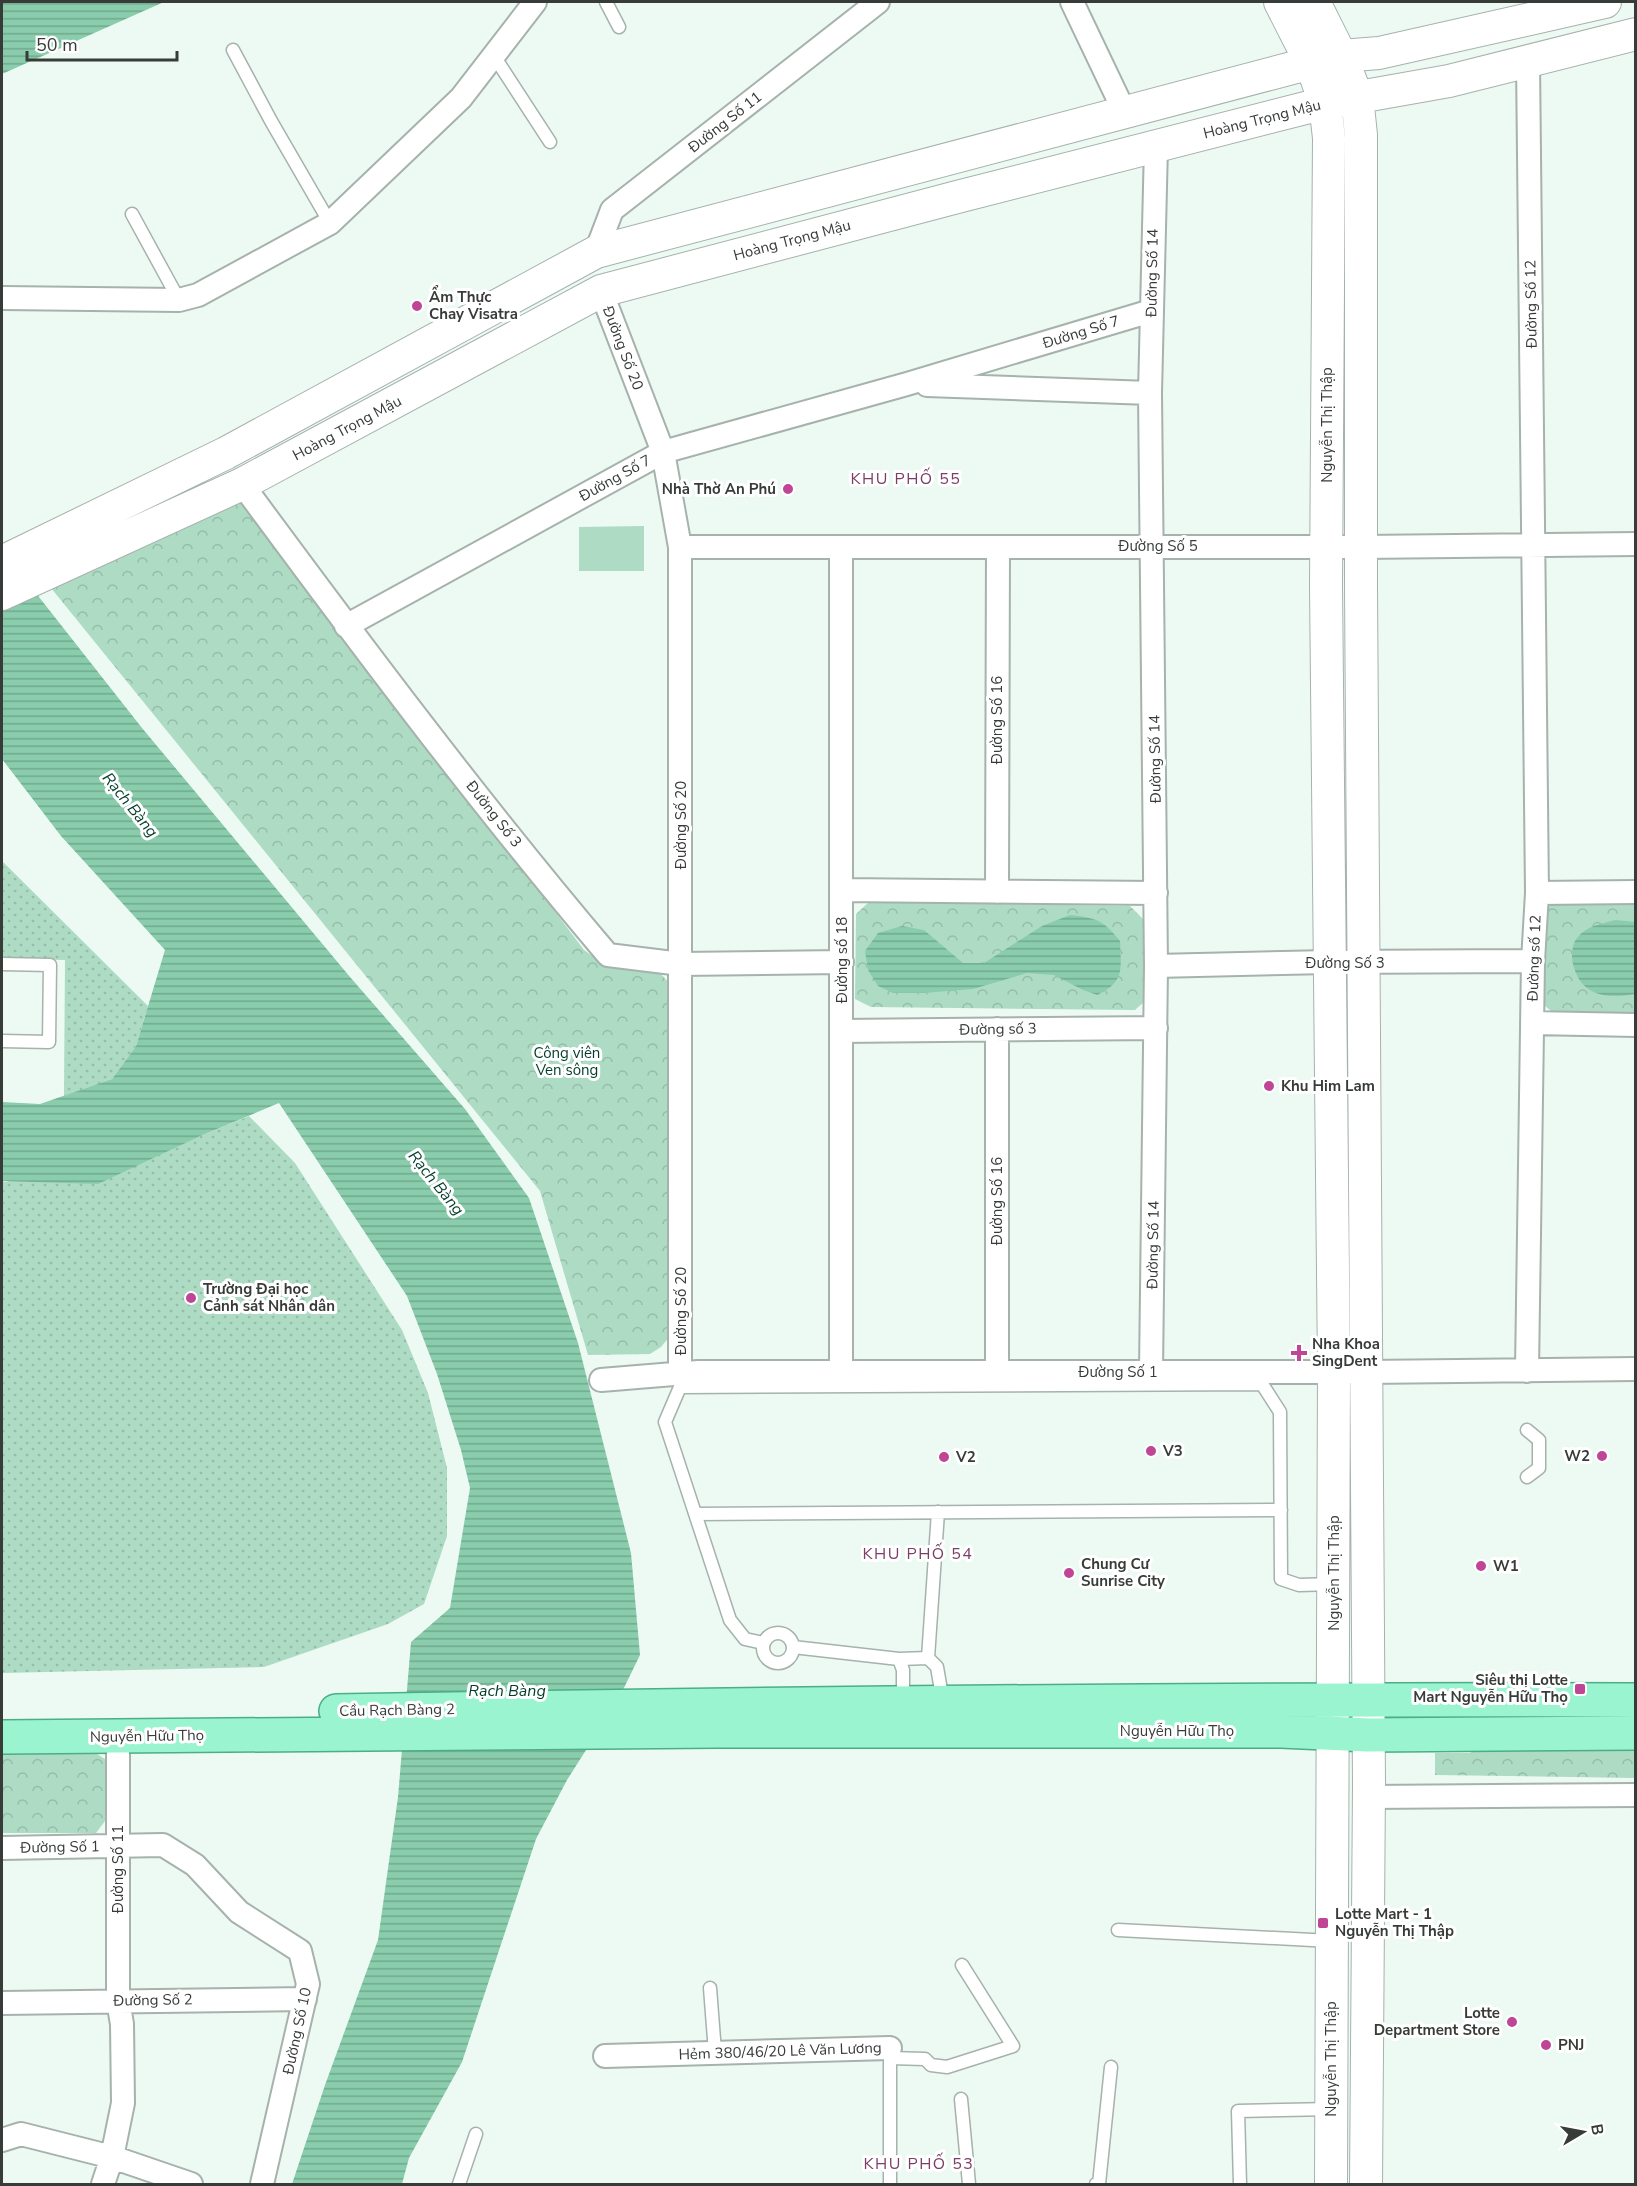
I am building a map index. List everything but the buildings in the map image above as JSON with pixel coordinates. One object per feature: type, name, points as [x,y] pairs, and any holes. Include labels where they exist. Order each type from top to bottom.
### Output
[{"type":"main road","name":"Nguyễn Thị Thập","points":[[1280,2],[1311,63],[1325,103],[1329,138],[1326,546],[1334,1371],[1331,2184]]},
{"type":"main road","points":[[1314,2],[1341,56],[1356,97],[1361,145],[1361,638],[1369,1791],[1366,2184]]},
{"type":"main road","name":"Hoàng Trọng Mậu","points":[[2,594],[56,553],[226,453],[596,252],[1311,63],[1341,56],[1380,53],[1605,2]]},
{"type":"main road","name":"Hoàng Trọng Mậu","points":[[2,562],[56,553],[242,484],[601,291],[1325,103],[1449,81],[1635,34]]},
{"type":"main road","points":[[955,156],[961,196]]},
{"type":"main road","points":[[596,252],[601,291]]},
{"type":"main road","points":[[1334,1663],[1368,1664]]},
{"type":"main road","name":"Nguyễn Hữu Thọ","points":[[718,1718],[945,1694],[1181,1695],[1368,1701],[1635,1700]]},
{"type":"main road","name":"Nguyễn Hữu Thọ","points":[[2,1716],[292,1723]]},
{"type":"main road","name":"Nguyễn Hữu Thọ","points":[[718,1718],[1368,1735],[1635,1733]]},
{"type":"main road","name":"Cầu Rạch Bàng 2","points":[[292,1723],[718,1718]]},
{"type":"main road","name":"Nguyễn Hữu Thọ","points":[[2,1737],[118,1737],[292,1723]]},
{"type":"main road","points":[[1333,1783],[1369,1791]]},
{"type":"street","points":[[2,298],[179,300],[198,295],[330,223],[461,98],[535,2]]},
{"type":"street","points":[[1072,2],[1124,111]]},
{"type":"street","name":"Đường Số 11","points":[[596,252],[612,210],[881,3]]},
{"type":"street","name":"Đường Số 12","points":[[1528,62],[1534,545]]},
{"type":"street","name":"Đường Số 14","points":[[1151,1372],[1156,893],[1150,393],[1156,146]]},
{"type":"street","name":"Đường Số 20","points":[[601,291],[663,452],[680,547],[681,964],[698,1378]]},
{"type":"street","name":"Đường Số 7","points":[[346,626],[663,452],[907,384],[1151,311]]},
{"type":"street","name":"Đường Số 7","points":[[907,384],[1150,393]]},
{"type":"street","name":"Đường Số 3","points":[[242,484],[346,626],[555,892],[608,955],[681,964],[842,962]]},
{"type":"street","name":"Đường Số 5","points":[[680,547],[1361,547],[1635,544]]},
{"type":"street","name":"Đường số 12","points":[[1527,1371],[1533,961],[1537,893],[1534,545]]},
{"type":"street","name":"Đường số 18","points":[[841,548],[841,1372]]},
{"type":"street","name":"Đường Số 16","points":[[997,892],[998,548]]},
{"type":"street","points":[[842,890],[1156,893]]},
{"type":"street","points":[[1537,893],[1635,892]]},
{"type":"street","name":"Đường Số 3","points":[[1156,966],[1533,961]]},
{"type":"street","points":[[1532,1023],[1635,1025]]},
{"type":"street","name":"Đường số 3","points":[[841,1031],[1156,1028]]},
{"type":"street","name":"Đường Số 16","points":[[997,1029],[997,1372]]},
{"type":"street","name":"Đường Số 1","points":[[601,1380],[841,1372],[1366,1372],[1635,1369]]},
{"type":"street","name":"Đường Số 11","points":[[118,1737],[118,2001]]},
{"type":"street","points":[[1369,1791],[1635,1795]]},
{"type":"street","name":"Đường Số 10","points":[[118,1847],[163,1845],[195,1864],[239,1912],[300,1951],[308,1984],[262,2184]]},
{"type":"street","name":"Đường Số 1","points":[[2,1848],[118,1847]]},
{"type":"street","name":"Đường Số 2","points":[[2,2002],[305,1999]]},
{"type":"street","points":[[103,2184],[112,2157],[123,2103],[122,2024],[118,2001]]},
{"type":"street","name":"Hẻm 380/46/20 Lê Văn Lương","points":[[605,2056],[715,2052],[890,2053]]},
{"type":"street","points":[[2,2140],[21,2134],[112,2157],[191,2184]]},
{"type":"lane","points":[[606,2],[619,27]]},
{"type":"lane","points":[[233,50],[330,223]]},
{"type":"lane","points":[[494,56],[550,142]]},
{"type":"lane","points":[[132,214],[179,300]]},
{"type":"lane","points":[[2,964],[50,965],[49,1042],[2,1041]]},
{"type":"lane","points":[[763,1643],[745,1639],[730,1620],[665,1422],[680,1387],[698,1378],[1262,1384],[1280,1412],[1281,1579],[1299,1585],[1334,1584]]},
{"type":"lane","points":[[1527,1430],[1539,1440],[1539,1468],[1527,1476]]},
{"type":"lane","points":[[695,1514],[1281,1510]]},
{"type":"lane","points":[[928,1658],[938,1512]]},
{"type":"lane","points":[[774,1634],[787,1636],[793,1647],[790,1657],[779,1664],[766,1658],[763,1651],[763,1643],[767,1637],[774,1634]]},
{"type":"lane","points":[[793,1647],[899,1659],[928,1658],[937,1667],[945,1694]]},
{"type":"lane","points":[[898,1700],[903,1670],[899,1659]]},
{"type":"lane","points":[[1118,1930],[1332,1941]]},
{"type":"lane","points":[[890,2053],[925,2060],[931,2066],[947,2067],[1014,2046],[962,1965]]},
{"type":"lane","points":[[710,1988],[715,2052]]},
{"type":"lane","name":"Hẻm 380/46/20 Lê Văn Lương","points":[[890,2053],[890,2184]]},
{"type":"lane","points":[[1096,2184],[1099,2184],[1111,2067]]},
{"type":"lane","points":[[961,2099],[969,2184]]},
{"type":"lane","points":[[1240,2184],[1238,2111],[1331,2109]]},
{"type":"lane","points":[[459,2184],[476,2134]]},
{"type":"green space","name":"Công viên Ven sông","points":[[232,499],[248,505],[584,950],[608,967],[649,970],[661,974],[669,983],[670,1336],[661,1347],[650,1354],[588,1355],[540,1191],[51,588]]},
{"type":"green space","points":[[644,526],[644,571],[579,571],[579,527]]},
{"type":"green space","points":[[2,861],[148,1006],[136,1046],[112,1079],[64,1096],[65,960],[2,959]]},
{"type":"green space","points":[[1560,899],[1635,899],[1635,1016],[1558,1017],[1544,1005],[1543,908]]},
{"type":"green space","points":[[869,902],[1130,906],[1144,920],[1145,1001],[1135,1010],[871,1007],[855,999],[856,914]]},
{"type":"green space","name":"Trường Đại học Cảnh sát Nhân dân","points":[[249,1116],[295,1163],[402,1330],[428,1393],[447,1468],[447,1536],[424,1604],[388,1624],[264,1667],[2,1673],[2,1181],[198,1137]]},
{"type":"green space","points":[[1492,1741],[1635,1743],[1635,1778],[1435,1775],[1435,1753],[1470,1753]]},
{"type":"green space","points":[[2,1752],[94,1752],[108,1761],[108,1817],[96,1833],[2,1833]]},
{"type":"water","points":[[2,2],[164,2],[2,74]]},
{"type":"water","name":"Rạch Bàng","points":[[2,550],[142,728],[350,977],[465,1109],[529,1198],[578,1343],[631,1553],[640,1655],[619,1698],[567,1780],[536,1839],[462,2062],[409,2158],[402,2184],[292,2184],[378,1940],[398,1797],[411,1642],[450,1608],[470,1488],[461,1450],[437,1374],[407,1296],[279,1103],[198,1137],[98,1184],[2,1181],[2,1102],[40,1104],[112,1079],[136,1046],[165,950],[61,836],[2,759]]},
{"type":"water","points":[[1070,915],[1099,921],[1109,928],[1120,941],[1121,967],[1117,980],[1097,995],[1054,975],[1027,973],[973,989],[893,993],[878,986],[868,970],[865,951],[878,933],[902,926],[924,930],[963,963],[984,963],[1042,926]]},
{"type":"water","points":[[1615,920],[1635,922],[1636,994],[1615,996],[1597,993],[1582,983],[1573,964],[1573,947],[1581,934],[1594,926]]},
{"type":"place","name":"Ẩm Thực Chay Visatra","points":[[417,306]]},
{"type":"place","name":"Nhà Thờ An Phú","points":[[788,489]]},
{"type":"place","name":"Khu Him Lam","points":[[1269,1086]]},
{"type":"place","name":"Trường Đại học Cảnh sát Nhân dân","points":[[191,1298]]},
{"type":"place","name":"Nha Khoa SingDent","points":[[1299,1353]]},
{"type":"place","name":"V3","points":[[1151,1451]]},
{"type":"place","name":"W2","points":[[1602,1456]]},
{"type":"place","name":"V2","points":[[944,1457]]},
{"type":"place","name":"W1","points":[[1481,1566]]},
{"type":"place","name":"Chung Cư Sunrise City","points":[[1069,1573]]},
{"type":"place","name":"Siêu thị Lotte Mart Nguyễn Hữu Thọ","points":[[1580,1689]]},
{"type":"place","name":"Lotte Mart - 1 Nguyễn Thị Thập","points":[[1323,1923]]},
{"type":"place","name":"Lotte Department Store","points":[[1512,2022]]},
{"type":"place","name":"PNJ","points":[[1546,2045]]},
{"type":"district","name":"KHU PHỐ 55","points":[[906,479]]},
{"type":"district","name":"KHU PHỐ 54","points":[[918,1554]]},
{"type":"district","name":"KHU PHỐ 53","points":[[919,2164]]}]
